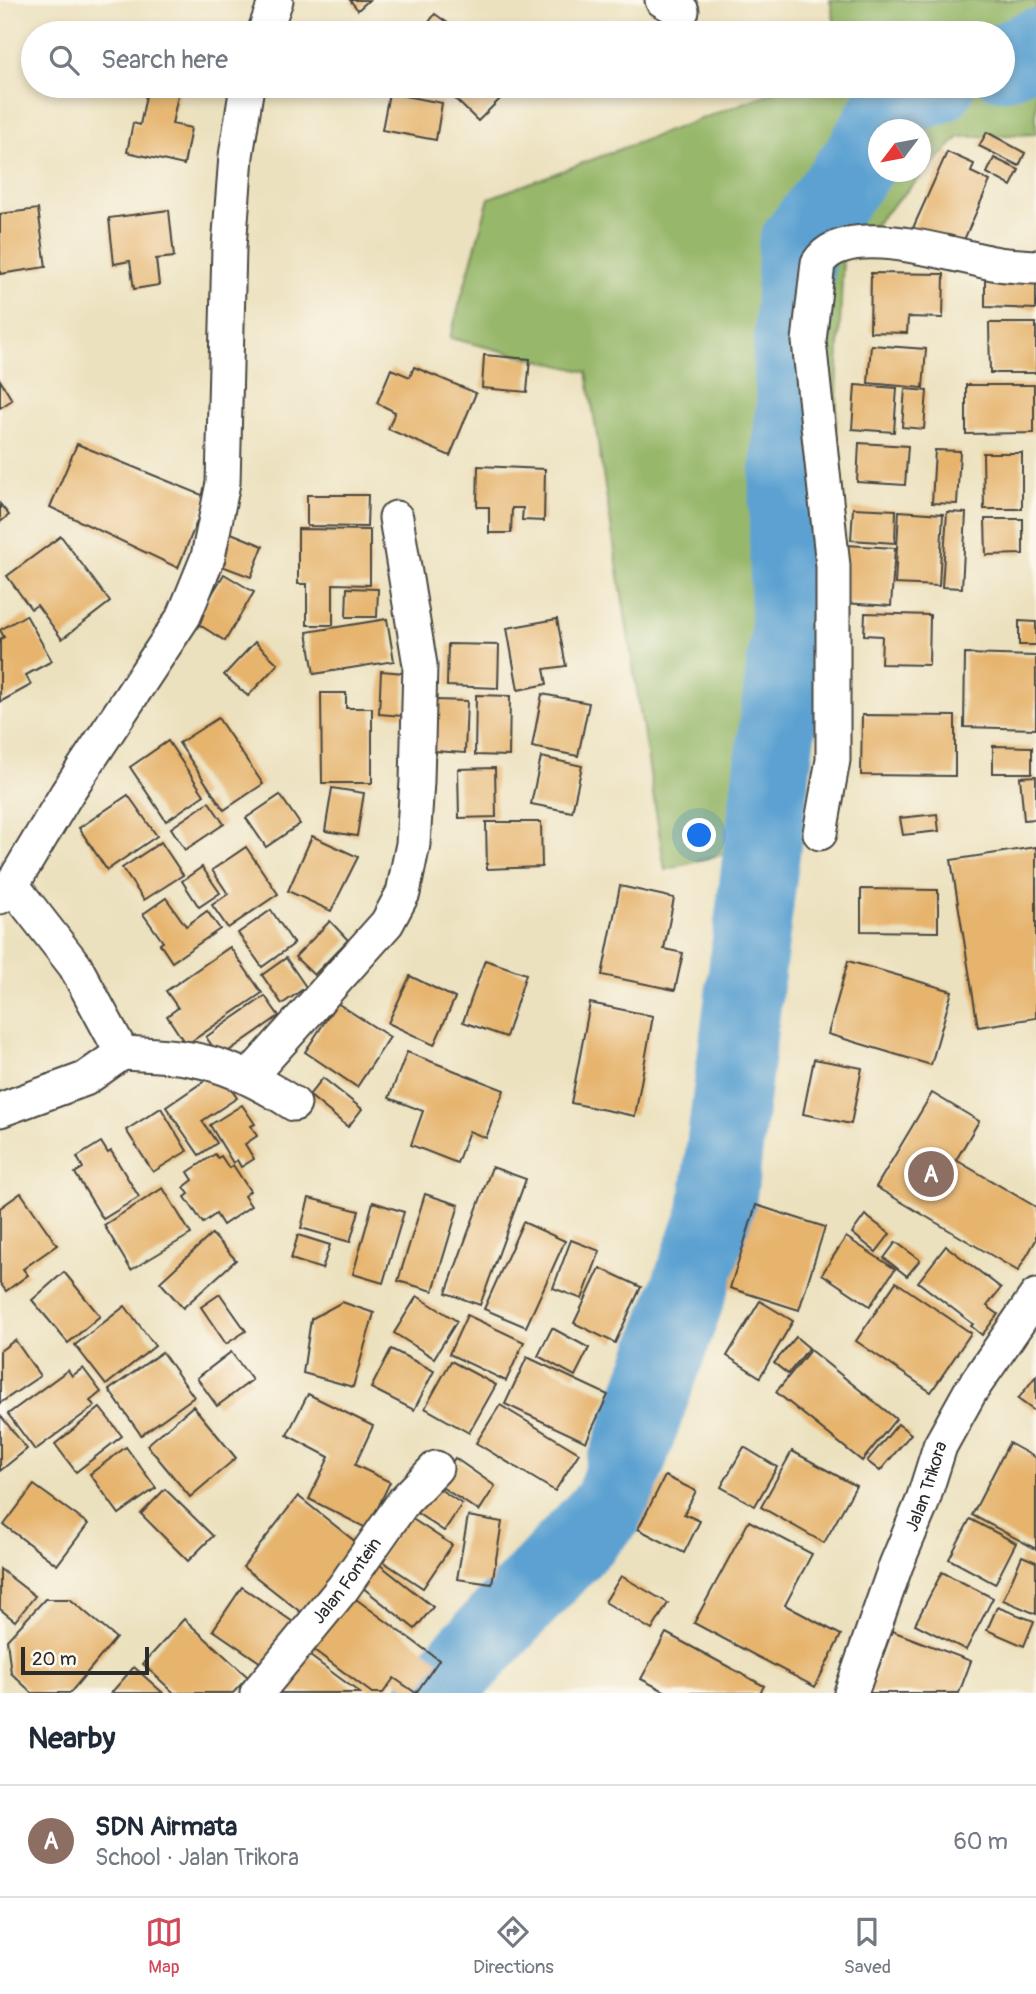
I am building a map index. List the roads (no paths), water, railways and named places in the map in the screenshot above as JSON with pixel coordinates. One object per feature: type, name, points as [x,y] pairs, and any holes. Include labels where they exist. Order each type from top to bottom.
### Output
[{"type":"street","points":[[268,21],[276,0]]},
{"type":"street","points":[[122,1053],[75,966],[6,891],[184,616],[208,557],[223,483],[229,247],[236,156],[245,98]]},
{"type":"street","points":[[820,833],[833,760],[833,566],[809,341],[818,263],[824,254],[833,248],[898,243],[998,264],[1036,267]]},
{"type":"street","points":[[250,1076],[387,923],[403,893],[414,844],[419,665],[396,518]]},
{"type":"street","points":[[0,1110],[85,1079],[122,1053],[181,1055],[250,1076],[294,1104]]},
{"type":"street","name":"Jalan Trikora","points":[[851,1693],[895,1565],[922,1503],[940,1446],[970,1392],[1036,1296]]},
{"type":"street","name":"Jalan Fontein","points":[[257,1693],[343,1588],[404,1501],[436,1468]]},
{"type":"waterway","points":[[1015,57],[1036,47]]},
{"type":"waterway","points":[[435,1693],[611,1505],[716,1215],[789,634],[787,488],[795,400],[791,361],[797,244],[862,157],[895,100],[901,98]]},
{"type":"place","name":"SDN Airmata","points":[[931,1174]]}]
